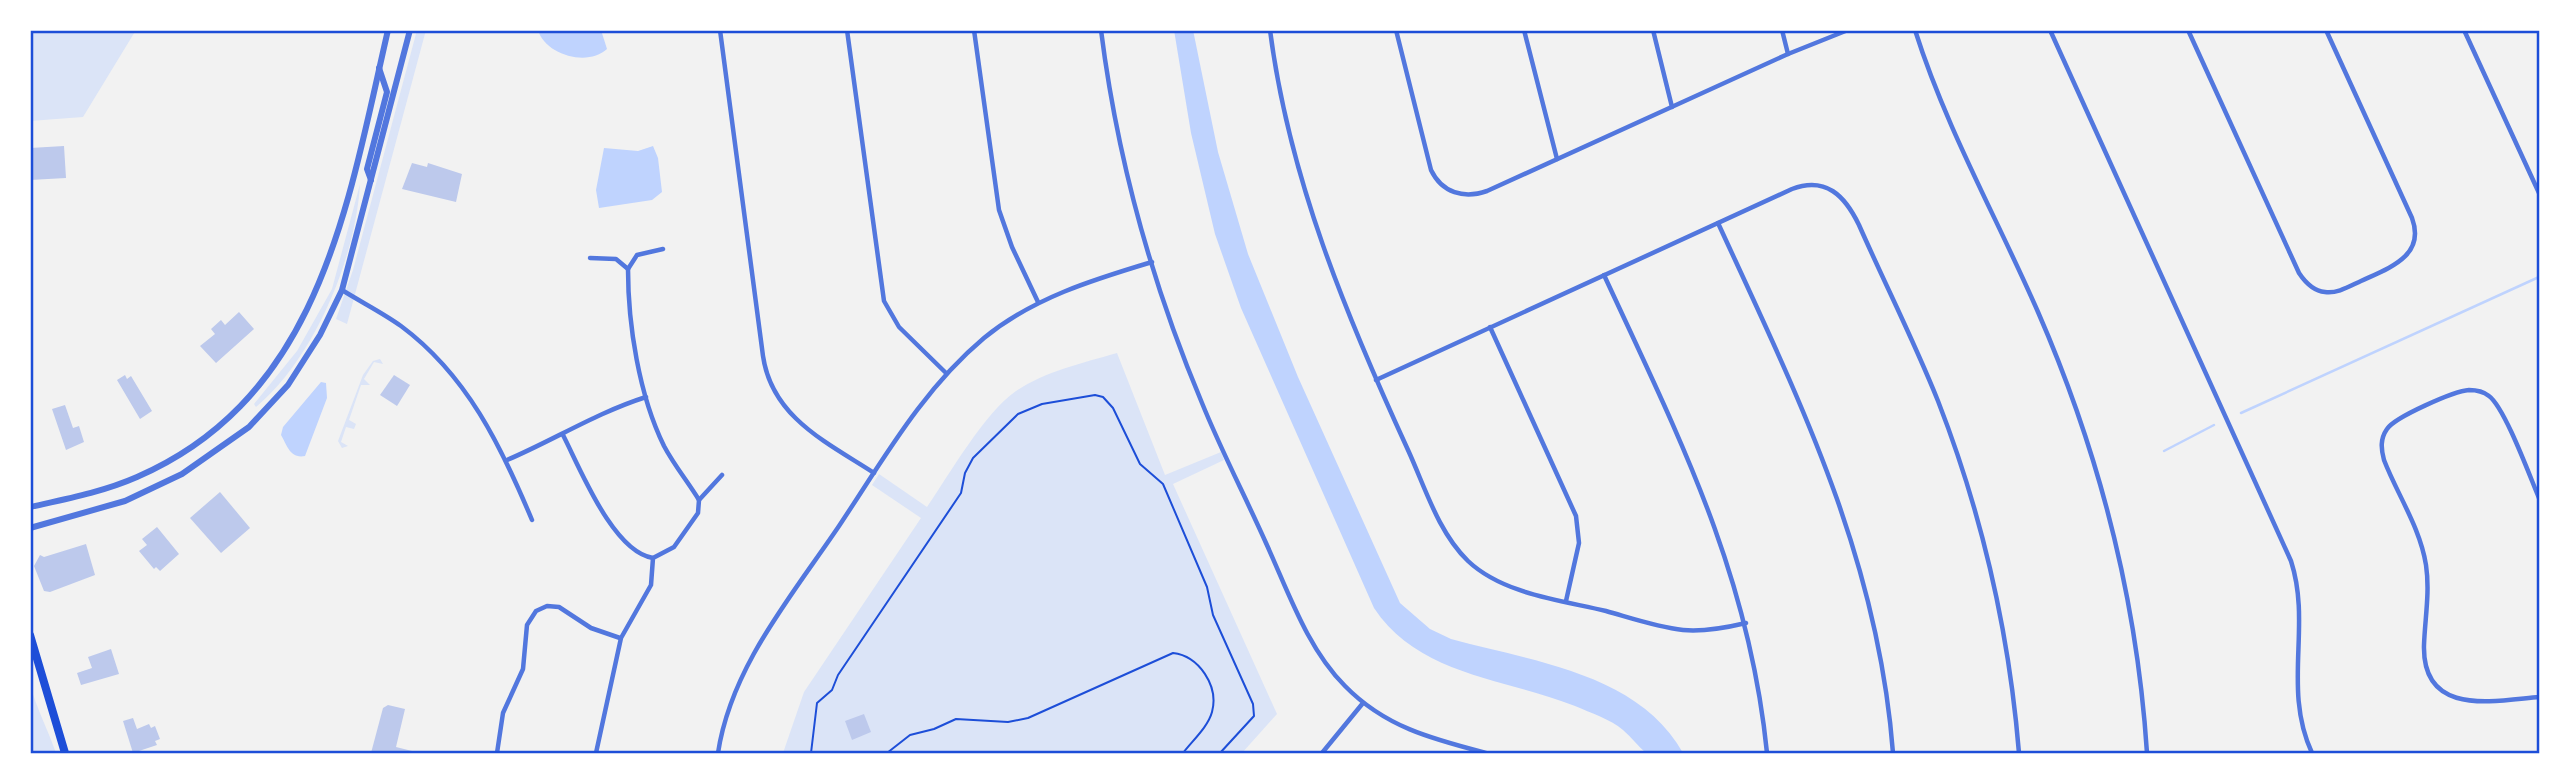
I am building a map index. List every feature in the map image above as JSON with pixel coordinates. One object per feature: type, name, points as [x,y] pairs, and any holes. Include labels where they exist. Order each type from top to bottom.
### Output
[{"type":"main road","points":[[30,635],[65,753]]},
{"type":"street","points":[[30,508],[124,482],[171,460],[220,426],[270,373],[301,326],[329,262],[388,30]]},
{"type":"street","points":[[30,528],[106,508],[153,489],[232,441],[269,406],[299,370],[342,290],[410,30]]},
{"type":"street","points":[[720,30],[763,356],[769,381],[793,418],[874,473]]},
{"type":"street","points":[[847,30],[884,301],[899,327],[946,373]]},
{"type":"street","points":[[974,30],[999,210],[1012,247],[1038,303]]},
{"type":"street","points":[[1101,30],[1123,155],[1152,262],[1201,402],[1311,640],[1334,675],[1363,703],[1406,730],[1486,753]]},
{"type":"street","points":[[1269,30],[1287,121],[1311,209],[1347,314],[1440,520],[1457,549],[1477,568],[1500,582],[1566,601],[1682,630],[1710,630],[1746,623]]},
{"type":"street","points":[[1396,30],[1425,156],[1435,178],[1446,188],[1459,194],[1478,194],[1788,54],[1848,30]]},
{"type":"street","points":[[1524,30],[1557,159]]},
{"type":"street","points":[[1653,30],[1672,107]]},
{"type":"street","points":[[1782,30],[1788,54]]},
{"type":"street","points":[[1915,30],[1943,105],[2050,341],[2085,434],[2110,520],[2125,587],[2141,688],[2147,753]]},
{"type":"street","points":[[2050,30],[2291,561],[2300,607],[2296,697],[2312,753]]},
{"type":"street","points":[[2188,30],[2296,267],[2308,284],[2322,292],[2340,290],[2400,262],[2415,243],[2412,218],[2326,30]]},
{"type":"street","points":[[2464,30],[2539,192]]},
{"type":"street","points":[[372,182],[367,169],[387,92],[379,68]]},
{"type":"street","points":[[1376,380],[1806,185],[1829,187],[1849,206],[1936,398],[1971,498],[2001,614],[2019,753]]},
{"type":"street","points":[[1718,223],[1803,407],[1840,500],[1877,639],[1893,753]]},
{"type":"street","points":[[563,435],[610,522],[634,550],[653,558],[665,555],[674,547],[698,513],[699,500],[666,450],[646,397],[629,319],[628,269],[637,255],[663,249]]},
{"type":"street","points":[[590,258],[616,259],[628,269]]},
{"type":"street","points":[[718,753],[732,699],[750,661],[907,423],[946,373],[988,336],[1038,303],[1077,285],[1152,262]]},
{"type":"street","points":[[1604,275],[1702,489],[1746,623],[1767,753]]},
{"type":"street","points":[[342,290],[401,326],[440,362],[476,406],[507,460],[532,520]]},
{"type":"street","points":[[1490,327],[1576,516],[1579,543],[1566,601]]},
{"type":"street","points":[[2539,498],[2498,408],[2484,393],[2468,390],[2451,395],[2394,422],[2384,434],[2381,449],[2384,460],[2415,528],[2426,560],[2428,600],[2424,647],[2430,677],[2445,693],[2466,702],[2539,697]]},
{"type":"street","points":[[507,460],[563,435],[589,418],[646,397]]},
{"type":"street","points":[[699,500],[722,475]]},
{"type":"street","points":[[596,753],[621,639],[651,585],[653,558]]},
{"type":"street","points":[[497,753],[503,713],[523,669],[527,625],[536,611],[547,606],[559,607],[591,628],[621,639]]},
{"type":"street","points":[[1322,753],[1363,703]]},
{"type":"path","points":[[811,753],[817,703],[832,690],[838,675],[961,493],[965,472],[973,458],[1018,414],[1042,404],[1095,396],[1103,397],[1113,408],[1140,464],[1163,484],[1209,590],[1213,615],[1252,704],[1254,716],[1220,753]]},
{"type":"path","points":[[887,753],[910,735],[934,729],[956,719],[1008,722],[1028,718],[1173,653],[1187,656],[1199,666],[1213,697],[1209,720],[1183,753]]},
{"type":"shaded area","points":[[30,30],[136,30],[83,117],[30,121]]},
{"type":"shaded area","points":[[417,30],[426,30],[347,324],[336,319],[353,270]]},
{"type":"shaded area","points":[[360,184],[350,243],[328,305],[296,362],[277,387],[256,407],[254,404],[297,351],[332,289]]},
{"type":"shaded area","points":[[1117,353],[1165,475],[1221,452],[1224,460],[1173,484],[1277,714],[1242,753],[783,753],[804,692],[921,518],[872,485],[879,474],[927,507],[980,428],[1016,391],[1052,373]]},
{"type":"shaded area","points":[[380,359],[383,364],[374,362],[364,379],[370,385],[361,385],[349,420],[356,424],[354,429],[346,427],[341,442],[348,446],[342,448],[338,441],[363,375],[373,361]]},
{"type":"shaded area","points":[[30,685],[36,703],[56,753],[30,753]]},
{"type":"water","points":[[538,30],[601,30],[607,49],[589,57],[568,56],[549,46]]},
{"type":"water","points":[[1174,30],[1193,30],[1218,152],[1248,254],[1298,377],[1400,603],[1430,629],[1451,639],[1548,664],[1611,688],[1639,705],[1664,726],[1683,753],[1646,753],[1623,730],[1600,716],[1439,662],[1393,631],[1374,608],[1241,308],[1215,234],[1191,133]]},
{"type":"water","points":[[653,146],[658,158],[662,192],[652,200],[599,208],[596,190],[604,148],[638,151]]},
{"type":"water","points":[[321,382],[326,383],[327,398],[305,456],[296,455],[281,435],[283,427]]},
{"type":"building","points":[[64,146],[66,178],[30,180],[30,148]]},
{"type":"building","points":[[412,163],[427,167],[428,163],[462,174],[456,202],[402,189]]},
{"type":"building","points":[[239,312],[254,329],[216,363],[200,346],[215,334],[211,329],[221,320],[225,325]]},
{"type":"building","points":[[125,375],[127,379],[131,376],[152,411],[140,419],[117,380]]},
{"type":"building","points":[[394,375],[410,385],[397,406],[380,395]]},
{"type":"building","points":[[65,405],[73,428],[79,426],[84,442],[66,450],[52,409]]},
{"type":"building","points":[[220,492],[250,528],[221,553],[190,518]]},
{"type":"building","points":[[157,527],[179,554],[160,571],[156,567],[154,569],[139,551],[147,545],[142,539]]},
{"type":"building","points":[[86,544],[95,575],[50,592],[44,591],[34,566],[40,555],[44,557]]},
{"type":"building","points":[[111,649],[119,674],[81,685],[77,673],[92,668],[88,657]]},
{"type":"building","points":[[388,705],[405,709],[396,747],[420,753],[371,753],[383,708]]},
{"type":"building","points":[[864,714],[871,732],[852,740],[845,721]]},
{"type":"building","points":[[133,718],[137,729],[149,724],[151,728],[155,726],[160,739],[155,741],[157,745],[133,753],[123,721]]},
{"type":"waterway","points":[[2241,413],[2539,277]]},
{"type":"waterway","points":[[2164,451],[2214,425]]}]
